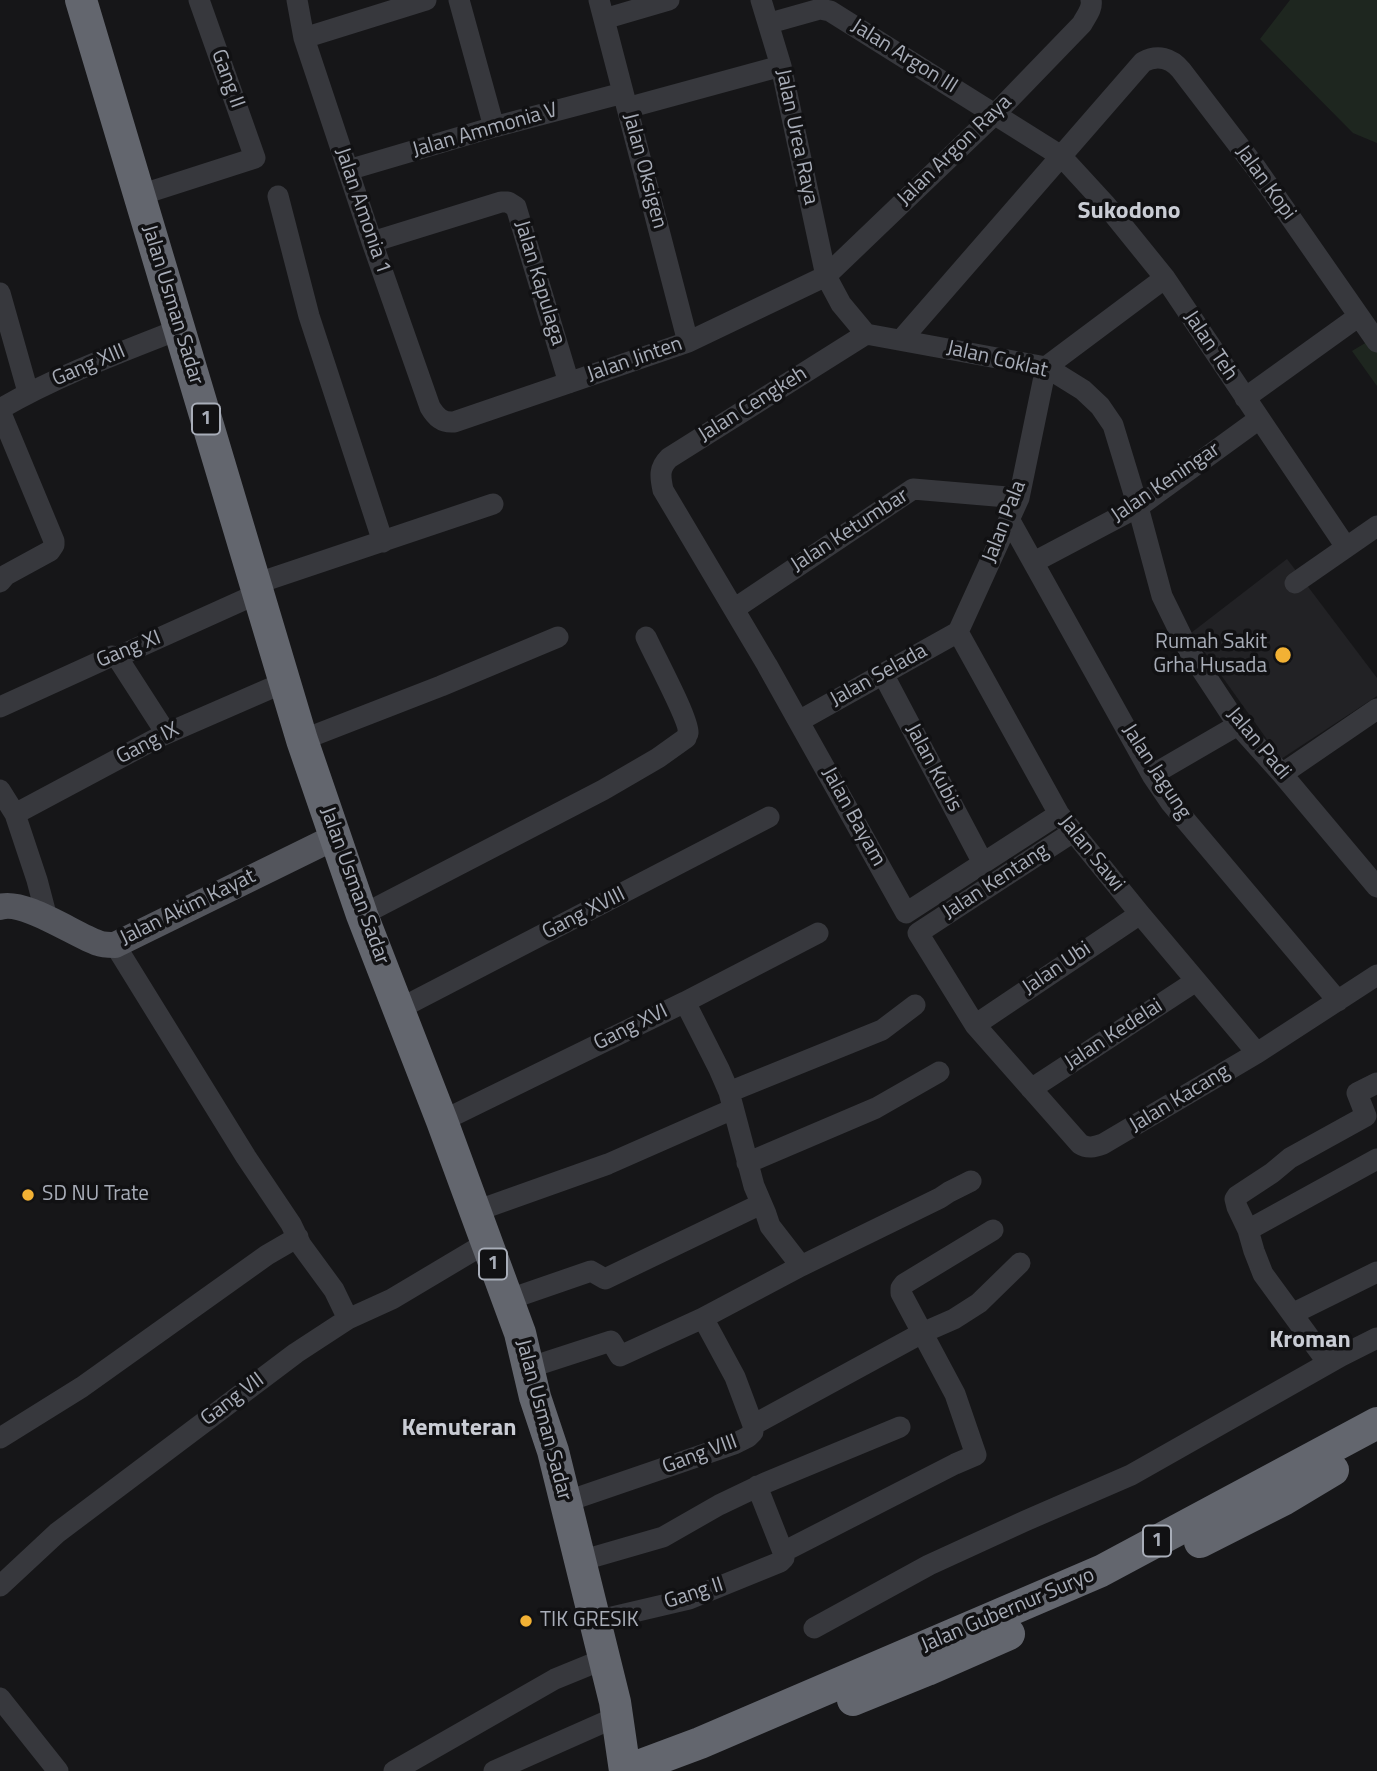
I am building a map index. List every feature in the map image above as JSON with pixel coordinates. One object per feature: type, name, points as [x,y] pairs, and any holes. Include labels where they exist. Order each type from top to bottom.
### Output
[{"type":"highway","name":"Jalan Usman Sadar","points":[[81,0],[302,740],[362,915],[520,1333],[535,1397],[553,1451],[615,1702],[625,1771]]},
{"type":"highway","name":"Jalan Gubernur Suryo","points":[[625,1771],[700,1743],[1101,1571],[1377,1423]]},
{"type":"highway","name":"Jalan Gubernur Suryo","points":[[674,1771],[927,1670],[1110,1589],[1283,1500],[1377,1445]]},
{"type":"main road","name":"Jalan Akim Kayat","points":[[0,906],[11,905],[47,918],[99,943],[115,945],[335,837]]},
{"type":"street","name":"Gang II","points":[[140,195],[255,158],[199,0]]},
{"type":"street","name":"Jalan Amonia 1","points":[[297,0],[303,38],[430,407],[438,418]]},
{"type":"street","points":[[303,38],[426,0]]},
{"type":"street","points":[[459,0],[494,127]]},
{"type":"street","points":[[601,9],[669,0]]},
{"type":"street","name":"Jalan Urea Raya","points":[[761,0],[781,66],[825,276],[841,304],[866,334]]},
{"type":"street","name":"Jalan Argon Raya","points":[[825,276],[995,114],[1082,24],[1091,10],[1091,0]]},
{"type":"street","name":"Jalan Oksigen","points":[[601,9],[688,342]]},
{"type":"street","name":"Jalan Argon III","points":[[769,23],[820,9],[830,11],[1061,156]]},
{"type":"street","name":"Jalan Kopi","points":[[1061,156],[1143,62],[1153,58],[1170,60],[1181,70],[1256,168],[1377,342]]},
{"type":"street","name":"Jalan Ammonia V","points":[[348,170],[494,127],[781,66]]},
{"type":"street","points":[[901,340],[1061,156]]},
{"type":"street","name":"Jalan Teh","points":[[1061,156],[1106,205],[1165,278],[1346,547]]},
{"type":"street","points":[[278,196],[309,316],[383,542]]},
{"type":"street","name":"Jalan Kapulaga","points":[[372,242],[501,202],[512,204],[516,207],[569,383]]},
{"type":"street","name":"Jalan Jinten","points":[[438,418],[445,422],[454,422],[688,342],[825,276]]},
{"type":"street","points":[[1046,366],[1165,278]]},
{"type":"street","points":[[0,293],[28,392]]},
{"type":"street","points":[[1245,398],[1359,316]]},
{"type":"street","name":"Gang XIII","points":[[0,410],[28,392],[78,369],[180,329]]},
{"type":"street","name":"Jalan Coklat","points":[[866,334],[1046,366],[1083,390],[1100,406],[1113,425],[1138,507]]},
{"type":"street","name":"Jalan Cengkeh","points":[[663,490],[661,469],[669,458],[866,334]]},
{"type":"street","name":"Jalan Pala","points":[[958,632],[1019,498],[1046,366]]},
{"type":"street","points":[[0,410],[54,541],[50,551],[6,575],[0,582]]},
{"type":"street","name":"Jalan Keningar","points":[[1034,562],[1138,507],[1259,419]]},
{"type":"street","name":"Jalan Ketumbar","points":[[734,609],[913,489],[1019,498]]},
{"type":"street","name":"Jalan Bayam","points":[[663,490],[799,721],[906,913],[982,863]]},
{"type":"street","name":"Gang XI","points":[[0,707],[112,656],[117,657],[257,588],[493,504]]},
{"type":"street","name":"Jalan Padi","points":[[1138,507],[1162,596],[1188,649],[1238,725],[1377,887]]},
{"type":"street","name":"Jalan Jagung","points":[[1009,519],[1152,775],[1171,803],[1338,1001]]},
{"type":"street","points":[[1295,583],[1377,526]]},
{"type":"street","name":"Jalan Selada","points":[[799,721],[958,632]]},
{"type":"street","name":"Jalan Sawi","points":[[958,632],[1059,814],[1257,1053]]},
{"type":"street","points":[[302,740],[558,637]]},
{"type":"street","points":[[362,915],[604,790],[659,758],[686,738],[688,729],[682,713],[646,637]]},
{"type":"street","points":[[117,657],[164,730],[161,736]]},
{"type":"street","name":"Jalan Kubis","points":[[883,674],[982,863]]},
{"type":"street","name":"Gang IX","points":[[15,814],[161,736],[285,682]]},
{"type":"street","points":[[1282,774],[1377,709]]},
{"type":"street","points":[[1152,775],[1238,725]]},
{"type":"street","points":[[0,790],[15,814],[47,918]]},
{"type":"street","points":[[982,863],[1059,814]]},
{"type":"street","name":"Gang XVIII","points":[[399,1009],[769,817]]},
{"type":"street","name":"Jalan Kentang","points":[[975,1025],[918,933],[1073,832]]},
{"type":"street","name":"Jalan Ubi","points":[[975,1025],[1140,914]]},
{"type":"street","name":"Gang XVI","points":[[442,1121],[685,1002],[818,933]]},
{"type":"street","points":[[115,945],[301,1245],[334,1290],[348,1319]]},
{"type":"street","name":"Jalan Kacang","points":[[1031,1089],[1080,1144],[1094,1147],[1257,1053],[1377,975]]},
{"type":"street","name":"Jalan Kedelai","points":[[1031,1089],[1196,981]]},
{"type":"street","points":[[685,1002],[719,1069],[731,1100],[747,1163],[770,1226],[801,1266]]},
{"type":"street","points":[[476,1211],[608,1164],[731,1100],[890,1026],[915,1005]]},
{"type":"street","points":[[975,1025],[1031,1089]]},
{"type":"street","points":[[747,1163],[876,1108],[939,1072]]},
{"type":"street","points":[[1328,1363],[1263,1274],[1248,1230],[1235,1203],[1237,1196],[1290,1158],[1366,1116],[1357,1093],[1377,1083]]},
{"type":"street","points":[[1248,1230],[1377,1159]]},
{"type":"street","points":[[528,1368],[611,1341],[620,1356],[703,1318],[971,1181]]},
{"type":"street","points":[[507,1300],[591,1270],[605,1279],[761,1204]]},
{"type":"street","points":[[757,1486],[783,1552],[976,1455],[955,1394],[901,1293],[901,1288],[993,1230]]},
{"type":"street","points":[[0,1438],[82,1387],[267,1255],[298,1237]]},
{"type":"street","name":"Gang VII","points":[[0,1586],[57,1533],[296,1353],[348,1319],[392,1298],[486,1243]]},
{"type":"street","points":[[753,1425],[922,1333],[954,1319],[979,1303],[1020,1263]]},
{"type":"street","points":[[1292,1314],[1377,1272]]},
{"type":"street","name":"Gang VIII","points":[[565,1502],[734,1444],[754,1432],[735,1377],[703,1318]]},
{"type":"street","points":[[814,1628],[929,1565],[1131,1475],[1377,1338]]},
{"type":"street","points":[[580,1561],[663,1537],[757,1486],[900,1427]]},
{"type":"street","name":"Gang II","points":[[595,1621],[689,1599],[780,1562],[784,1558],[783,1552]]},
{"type":"street","points":[[394,1771],[555,1679],[604,1659]]},
{"type":"street","points":[[3,1710],[58,1771]]},
{"type":"street","points":[[494,1771],[616,1717]]},
{"type":"shaded area","points":[[1290,0],[1377,0],[1377,143],[1353,133],[1260,39]]},
{"type":"shaded area","points":[[1377,336],[1377,386],[1352,351]]},
{"type":"shaded area","name":"Rumah Sakit Grha Husada","points":[[1287,559],[1377,678],[1377,696],[1281,759],[1191,633]]},
{"type":"place","name":"Rumah Sakit Grha Husada","points":[[1283,655]]},
{"type":"place","name":"SD NU Trate","points":[[28,1195]]},
{"type":"place","name":"TIK GRESIK","points":[[526,1621]]},
{"type":"district","name":"Sukodono","points":[[1129,212]]},
{"type":"district","name":"Kroman","points":[[1310,1341]]},
{"type":"district","name":"Kemuteran","points":[[459,1429]]}]
